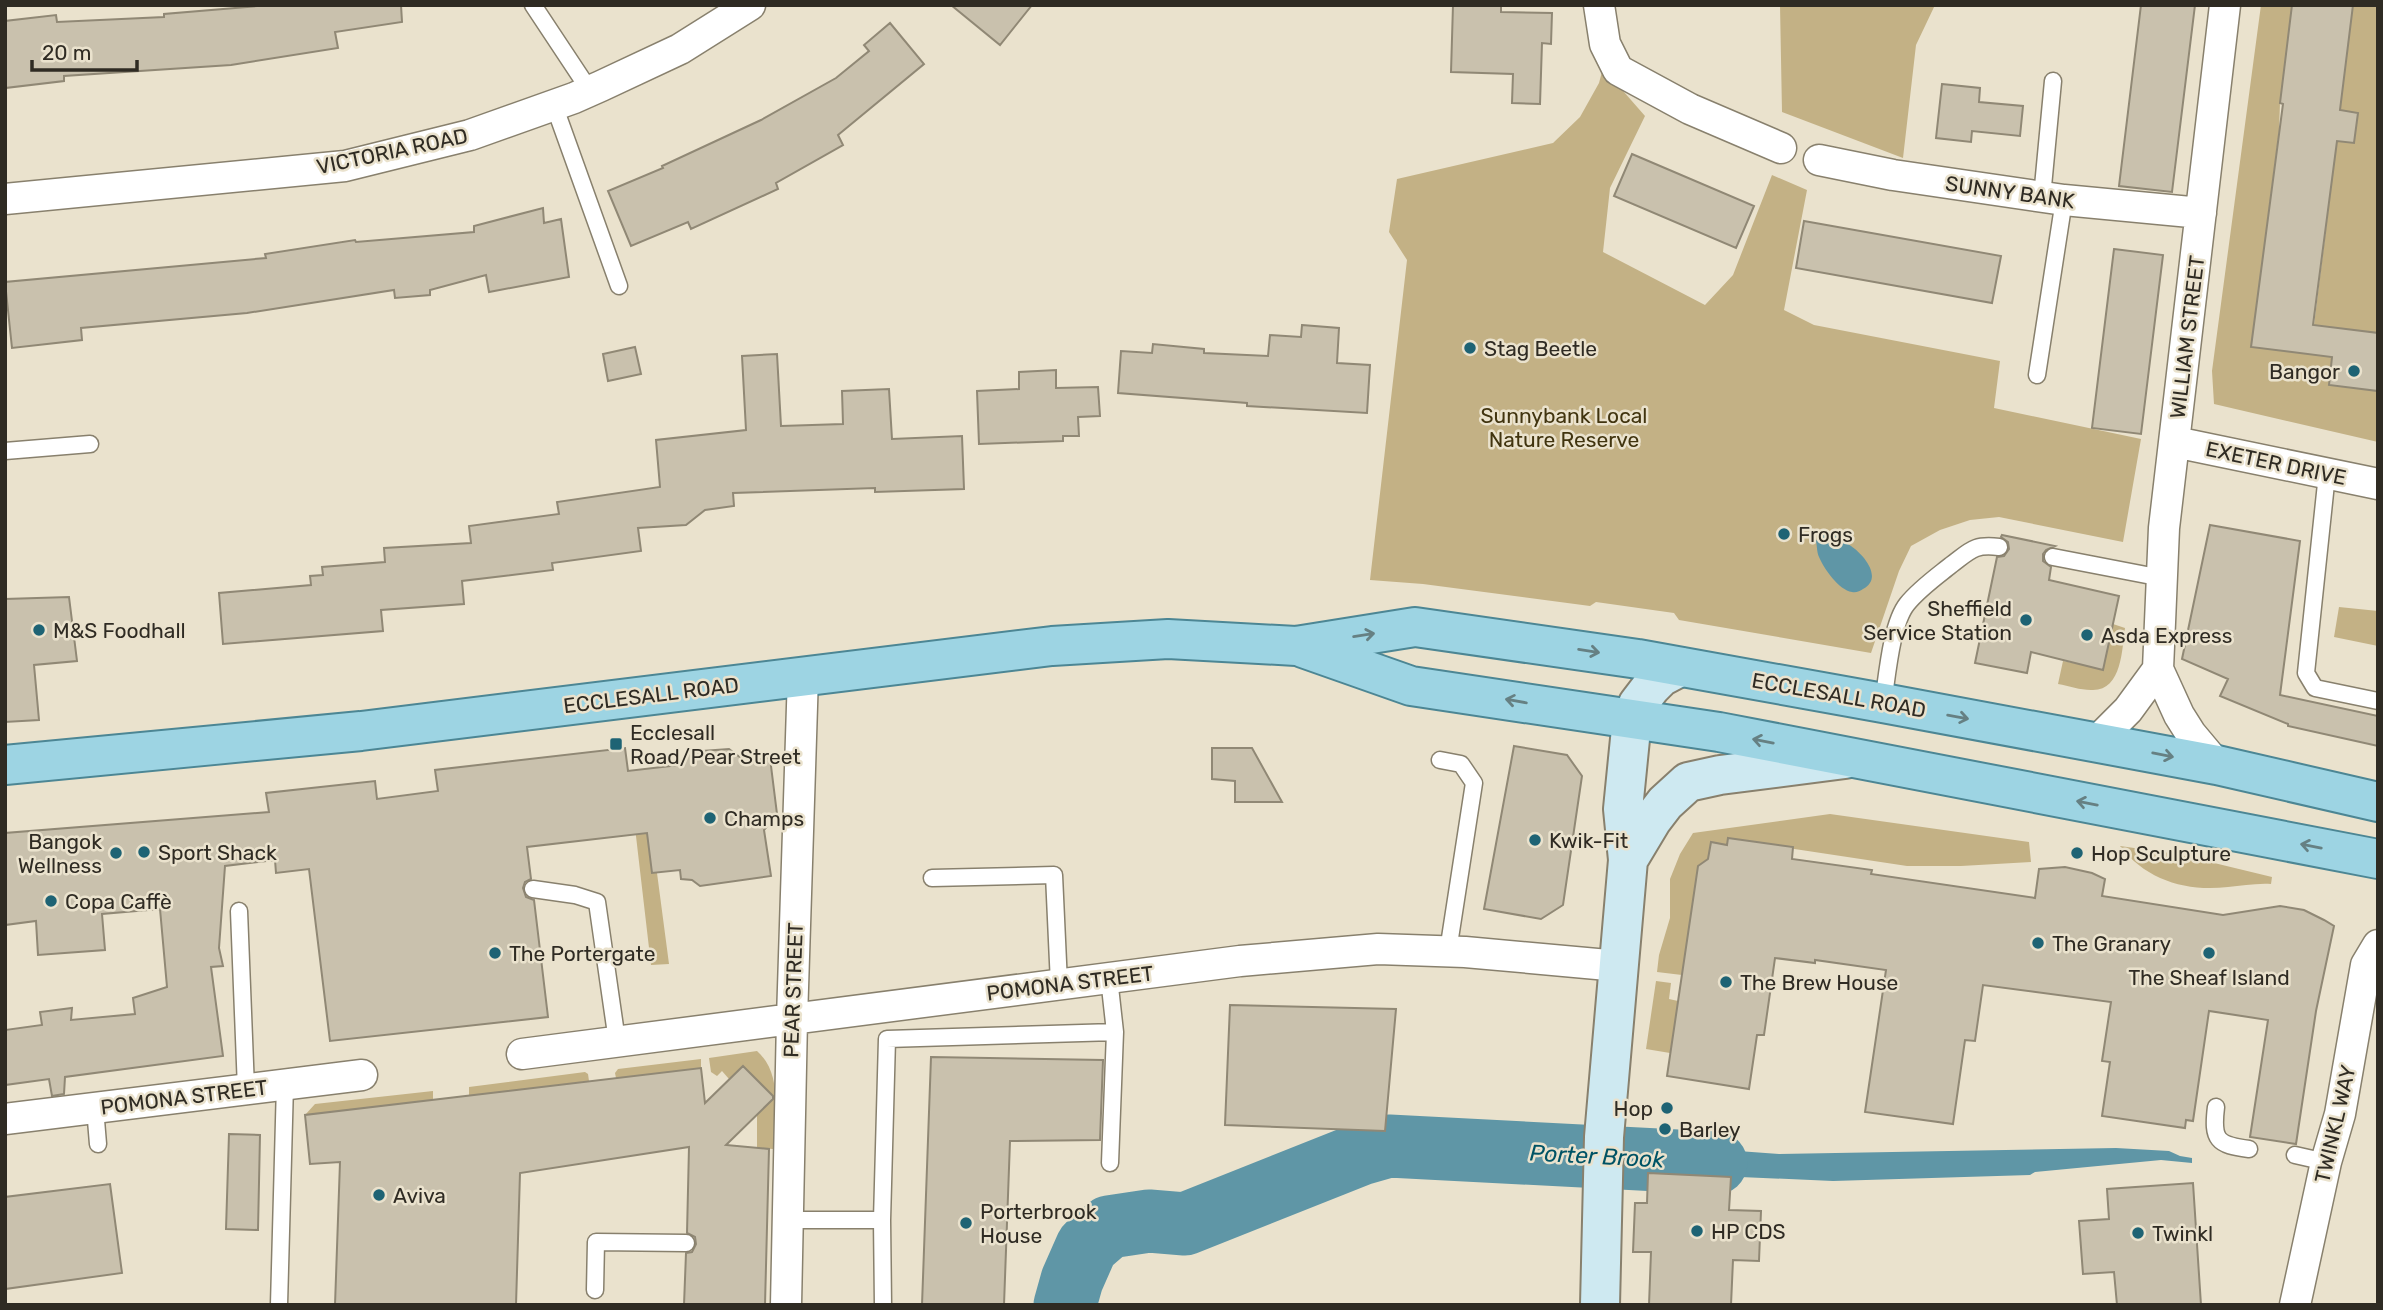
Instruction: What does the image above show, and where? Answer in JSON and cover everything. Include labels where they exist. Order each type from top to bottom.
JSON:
[{"type":"main road","name":"ECCLESALL ROAD","points":[[5,765],[361,731],[1052,646],[1168,639],[1297,646],[1415,627],[1583,650],[1883,703],[2217,765],[2378,802]]},
{"type":"main road","name":"ECCLESALL ROAD","points":[[1297,646],[1411,686],[1719,732],[2378,859]]},
{"type":"street","name":"VICTORIA ROAD","points":[[5,199],[345,166],[470,135],[590,91],[680,49],[750,5]]},
{"type":"street","points":[[1599,5],[1605,44],[1618,70],[1690,109],[1781,148]]},
{"type":"street","name":"WILLIAM STREET","points":[[2217,765],[2179,715],[2158,669],[2164,528],[2225,5]]},
{"type":"street","name":"SUNNY BANK","points":[[1819,160],[1893,175],[2053,199],[2202,213]]},
{"type":"street","name":"EXETER DRIVE","points":[[2175,442],[2378,484]]},
{"type":"street","points":[[1600,1305],[1604,1137],[1628,860],[1623,809],[1632,719],[1638,704],[1651,687],[1661,677],[1680,667]]},
{"type":"street","points":[[2096,742],[2128,710],[2158,669]]},
{"type":"street","name":"PEAR STREET","points":[[786,1305],[780,1237],[792,1019],[803,675]]},
{"type":"street","name":"ECCLESALL ROAD","points":[[1628,860],[1665,803],[1683,786],[1699,778],[1854,758]]},
{"type":"street","name":"POMONA STREET","points":[[522,1054],[1240,961],[1378,949],[1448,951],[1619,965]]},
{"type":"street","name":"TWINKL WAY","points":[[2295,1305],[2326,1162],[2340,1114],[2372,955]]},
{"type":"street","name":"POMONA STREET","points":[[5,1119],[362,1074]]},
{"type":"lane","points":[[533,5],[590,91]]},
{"type":"lane","points":[[2037,375],[2053,199],[2053,81]]},
{"type":"lane","points":[[554,105],[619,286]]},
{"type":"lane","points":[[5,451],[90,444]]},
{"type":"lane","points":[[2327,474],[2306,673],[2315,688],[2378,701]]},
{"type":"lane","points":[[1883,703],[1895,634],[1905,606],[1928,583],[1971,550],[1982,545],[1999,547]]},
{"type":"lane","points":[[2053,557],[2162,578]]},
{"type":"lane","points":[[1440,760],[1461,764],[1474,783],[1448,951]]},
{"type":"lane","points":[[932,878],[1054,875],[1059,984]]},
{"type":"lane","points":[[533,889],[575,895],[597,902],[617,1041]]},
{"type":"lane","points":[[239,911],[246,1089]]},
{"type":"lane","points":[[1109,978],[1115,1032],[1110,1163]]},
{"type":"lane","points":[[883,1305],[882,1220],[887,1039],[1115,1032]]},
{"type":"lane","points":[[278,1305],[285,1084]]},
{"type":"lane","points":[[2216,1107],[2213,1126],[2217,1138],[2229,1147],[2249,1149]]},
{"type":"lane","points":[[95,1108],[98,1144]]},
{"type":"lane","points":[[2295,1155],[2326,1162]]},
{"type":"lane","points":[[780,1237],[882,1220]]},
{"type":"lane","points":[[595,1290],[596,1242],[686,1243]]},
{"type":"green space","points":[[1780,5],[1935,5],[1916,45],[1903,158],[1782,112]]},
{"type":"green space","points":[[2261,5],[2292,5],[2279,131],[2251,346],[2332,357],[2329,385],[2378,391],[2378,442],[2214,404],[2212,371]]},
{"type":"green space","points":[[2353,5],[2378,5],[2378,333],[2314,325],[2337,141],[2354,143],[2340,110]]},
{"type":"green space","name":"Sunnybank Local Nature Reserve","points":[[1603,68],[1645,116],[1610,188],[1603,252],[1705,305],[1733,275],[1772,175],[1807,190],[1784,310],[1814,325],[2000,361],[1994,408],[2141,439],[2123,542],[1999,517],[1970,520],[1940,530],[1911,546],[1899,571],[1871,653],[1679,620],[1674,613],[1596,602],[1590,606],[1423,584],[1370,580],[1407,260],[1389,232],[1397,179],[1553,143],[1580,117],[1599,83]]},
{"type":"green space","points":[[2339,607],[2378,611],[2378,646],[2334,637]]},
{"type":"green space","points":[[2113,624],[2125,628],[2118,668],[2109,684],[2101,689],[2091,690],[2058,684],[2063,661],[2103,669]]},
{"type":"green space","points":[[640,775],[651,868],[657,873],[669,964],[651,965],[629,776]]},
{"type":"green space","points":[[1830,814],[2029,842],[2031,862],[1907,866],[1728,839],[1727,845],[1698,867],[1682,975],[1657,972],[1670,918],[1670,879],[1680,854],[1693,833]]},
{"type":"green space","points":[[2120,846],[2177,854],[2272,877],[2271,884],[2212,888],[2182,885],[2142,867]]},
{"type":"green space","points":[[1656,981],[1671,983],[1669,999],[1678,1001],[1670,1053],[1646,1049]]},
{"type":"green space","points":[[757,1051],[771,1072],[774,1084],[776,1097],[773,1149],[757,1148],[757,1115],[774,1097],[743,1066],[729,1079],[722,1071],[717,1076],[711,1072],[709,1058]]},
{"type":"green space","points":[[701,1059],[701,1068],[616,1078],[615,1073],[618,1069]]},
{"type":"green space","points":[[585,1072],[589,1081],[469,1096],[469,1087]]},
{"type":"green space","points":[[433,1091],[433,1100],[305,1115],[315,1104]]},
{"type":"water","points":[[1822,531],[1837,536],[1866,560],[1872,573],[1869,584],[1852,592],[1832,578],[1818,554],[1816,541]]},
{"type":"water","points":[[1426,1132],[1566,1140],[1564,1171],[1424,1164]]},
{"type":"water","points":[[1629,1143],[1779,1154],[2116,1148],[2169,1151],[2192,1158],[2192,1163],[2161,1160],[2035,1172],[2030,1175],[1833,1181],[1627,1172]]},
{"type":"building","points":[[270,5],[401,5],[402,22],[335,32],[338,48],[231,65],[64,76],[64,81],[5,88],[5,21],[56,15],[57,22],[164,17],[164,14]]},
{"type":"building","points":[[951,5],[1032,5],[1000,45]]},
{"type":"building","points":[[1453,5],[1501,5],[1501,12],[1552,13],[1551,44],[1542,43],[1540,104],[1512,103],[1513,74],[1451,72]]},
{"type":"building","points":[[2141,5],[2195,5],[2172,192],[2119,186]]},
{"type":"building","points":[[2292,5],[2353,5],[2340,110],[2358,113],[2354,143],[2337,141],[2313,325],[2378,333],[2378,391],[2329,385],[2332,357],[2251,347],[2283,104],[2280,103]]},
{"type":"building","points":[[890,23],[924,64],[838,135],[843,145],[776,183],[778,189],[691,229],[688,222],[631,246],[608,191],[663,168],[662,166],[761,120],[836,78],[869,51],[864,45]]},
{"type":"building","points":[[1942,84],[1980,88],[1979,102],[2023,106],[2020,136],[1972,131],[1971,142],[1936,138]]},
{"type":"building","points":[[1632,154],[1754,206],[1736,248],[1614,196]]},
{"type":"building","points":[[543,208],[544,223],[561,219],[569,277],[489,292],[486,275],[430,290],[430,295],[395,298],[394,290],[247,313],[81,328],[82,340],[12,348],[5,282],[266,258],[265,254],[355,240],[474,232],[474,226]]},
{"type":"building","points":[[1804,221],[2001,256],[1992,303],[1796,268]]},
{"type":"building","points":[[2114,249],[2163,255],[2141,434],[2092,428]]},
{"type":"building","points":[[1302,325],[1339,328],[1337,363],[1370,365],[1367,413],[1247,406],[1247,403],[1118,393],[1121,351],[1152,353],[1153,344],[1204,349],[1204,353],[1268,356],[1270,335],[1301,337]]},
{"type":"building","points":[[635,347],[641,374],[608,381],[603,354]]},
{"type":"building","points":[[777,354],[781,426],[843,424],[842,391],[889,389],[892,439],[962,436],[964,489],[875,492],[875,488],[733,493],[734,506],[705,510],[686,525],[638,528],[641,551],[552,563],[553,570],[462,581],[464,604],[381,610],[383,631],[223,644],[219,593],[311,585],[310,576],[323,575],[322,567],[385,562],[384,548],[471,543],[469,526],[559,514],[557,502],[660,487],[656,440],[746,430],[742,356]]},
{"type":"building","points":[[1056,370],[1056,388],[1098,387],[1100,416],[1078,417],[1079,436],[1063,436],[1063,441],[979,444],[977,391],[1019,389],[1019,372]]},
{"type":"building","points":[[2210,525],[2300,541],[2280,695],[2378,716],[2378,746],[2288,726],[2220,696],[2228,679],[2182,659]]},
{"type":"building","name":"Sheffield Service Station","points":[[2002,535],[2055,546],[2043,554],[2043,561],[2051,567],[2049,580],[2119,596],[2103,670],[2031,652],[2027,673],[1975,663],[1997,557],[2004,556],[2009,549],[2008,542]]},
{"type":"building","name":"M&S Foodhall","points":[[69,597],[77,661],[34,665],[39,720],[5,722],[5,599]]},
{"type":"building","name":"Kwik-Fit","points":[[1514,746],[1567,755],[1582,776],[1563,905],[1541,919],[1484,909]]},
{"type":"building","points":[[625,748],[628,771],[679,765],[688,752],[729,749],[745,761],[770,758],[777,814],[764,830],[771,876],[700,886],[692,880],[681,879],[680,870],[652,873],[647,833],[527,847],[531,879],[525,882],[523,888],[526,897],[534,900],[548,1017],[330,1041],[309,869],[276,873],[275,860],[225,866],[219,948],[223,966],[211,967],[223,1056],[65,1077],[64,1094],[52,1096],[49,1079],[5,1085],[5,1030],[42,1025],[40,1012],[72,1008],[71,1020],[135,1014],[133,998],[167,987],[160,909],[102,914],[105,950],[38,955],[36,921],[5,925],[5,833],[269,812],[266,793],[375,781],[377,799],[438,791],[435,770]]},
{"type":"building","points":[[1212,748],[1252,748],[1282,802],[1235,802],[1235,781],[1212,779]]},
{"type":"building","points":[[1728,838],[1793,847],[1792,859],[1872,870],[1871,874],[2035,898],[2039,869],[2065,867],[2105,879],[2102,896],[2223,915],[2280,906],[2304,910],[2324,920],[2334,926],[2316,1011],[2296,1144],[2250,1137],[2268,1020],[2209,1011],[2193,1121],[2186,1120],[2185,1128],[2102,1116],[2110,1062],[2102,1061],[2111,1002],[1983,985],[1975,1041],[1965,1040],[1953,1124],[1865,1112],[1886,970],[1815,960],[1815,963],[1775,958],[1764,1035],[1757,1035],[1749,1089],[1667,1076],[1698,866],[1708,859],[1711,842],[1727,845]]},
{"type":"building","points":[[1230,1005],[1396,1009],[1385,1131],[1225,1125]]},
{"type":"building","name":"Porterbrook House","points":[[931,1057],[1103,1060],[1100,1140],[1010,1141],[1004,1305],[922,1305]]},
{"type":"building","name":"Aviva","points":[[743,1066],[773,1096],[726,1145],[769,1149],[765,1305],[684,1305],[686,1253],[692,1252],[696,1244],[695,1237],[687,1233],[689,1147],[520,1173],[516,1305],[335,1305],[340,1162],[310,1164],[305,1115],[701,1068],[705,1103]]},
{"type":"building","points":[[229,1134],[260,1135],[258,1230],[226,1229]]},
{"type":"building","name":"HP CDS","points":[[1648,1173],[1731,1177],[1729,1210],[1761,1211],[1759,1261],[1733,1260],[1731,1305],[1649,1305],[1651,1252],[1633,1252],[1635,1203],[1647,1203]]},
{"type":"building","name":"Twinkl","points":[[2193,1183],[2201,1305],[2117,1305],[2114,1272],[2083,1274],[2079,1221],[2109,1219],[2107,1189]]},
{"type":"building","points":[[110,1184],[122,1273],[5,1289],[5,1197]]},
{"type":"waterway","name":"Porter Brook","points":[[1065,1305],[1072,1280],[1087,1246],[1109,1227],[1149,1221],[1185,1224],[1361,1154],[1389,1146],[1716,1163]]},
{"type":"place","name":"Stag Beetle","points":[[1470,348]]},
{"type":"place","name":"Bangor","points":[[2354,371]]},
{"type":"place","name":"Frogs","points":[[1784,534]]},
{"type":"place","name":"Sheffield Service Station","points":[[2026,620]]},
{"type":"place","name":"M&S Foodhall","points":[[39,630]]},
{"type":"place","name":"Asda Express","points":[[2087,635]]},
{"type":"place","name":"Ecclesall Road/Pear Street","points":[[616,744]]},
{"type":"place","name":"Champs","points":[[710,818]]},
{"type":"place","name":"Kwik-Fit","points":[[1535,840]]},
{"type":"place","name":"Sport Shack","points":[[144,852]]},
{"type":"place","name":"Bangok Wellness","points":[[116,853]]},
{"type":"place","name":"Hop Sculpture","points":[[2077,853]]},
{"type":"place","name":"Copa Caffè","points":[[51,901]]},
{"type":"place","name":"The Granary","points":[[2038,943]]},
{"type":"place","name":"The Portergate","points":[[495,953]]},
{"type":"place","name":"The Sheaf Island","points":[[2209,953]]},
{"type":"place","name":"The Brew House","points":[[1726,982]]},
{"type":"place","name":"Hop","points":[[1667,1108]]},
{"type":"place","name":"Barley","points":[[1665,1129]]},
{"type":"place","name":"Aviva","points":[[379,1195]]},
{"type":"place","name":"Porterbrook House","points":[[966,1223]]},
{"type":"place","name":"HP CDS","points":[[1697,1231]]},
{"type":"place","name":"Twinkl","points":[[2138,1233]]}]
